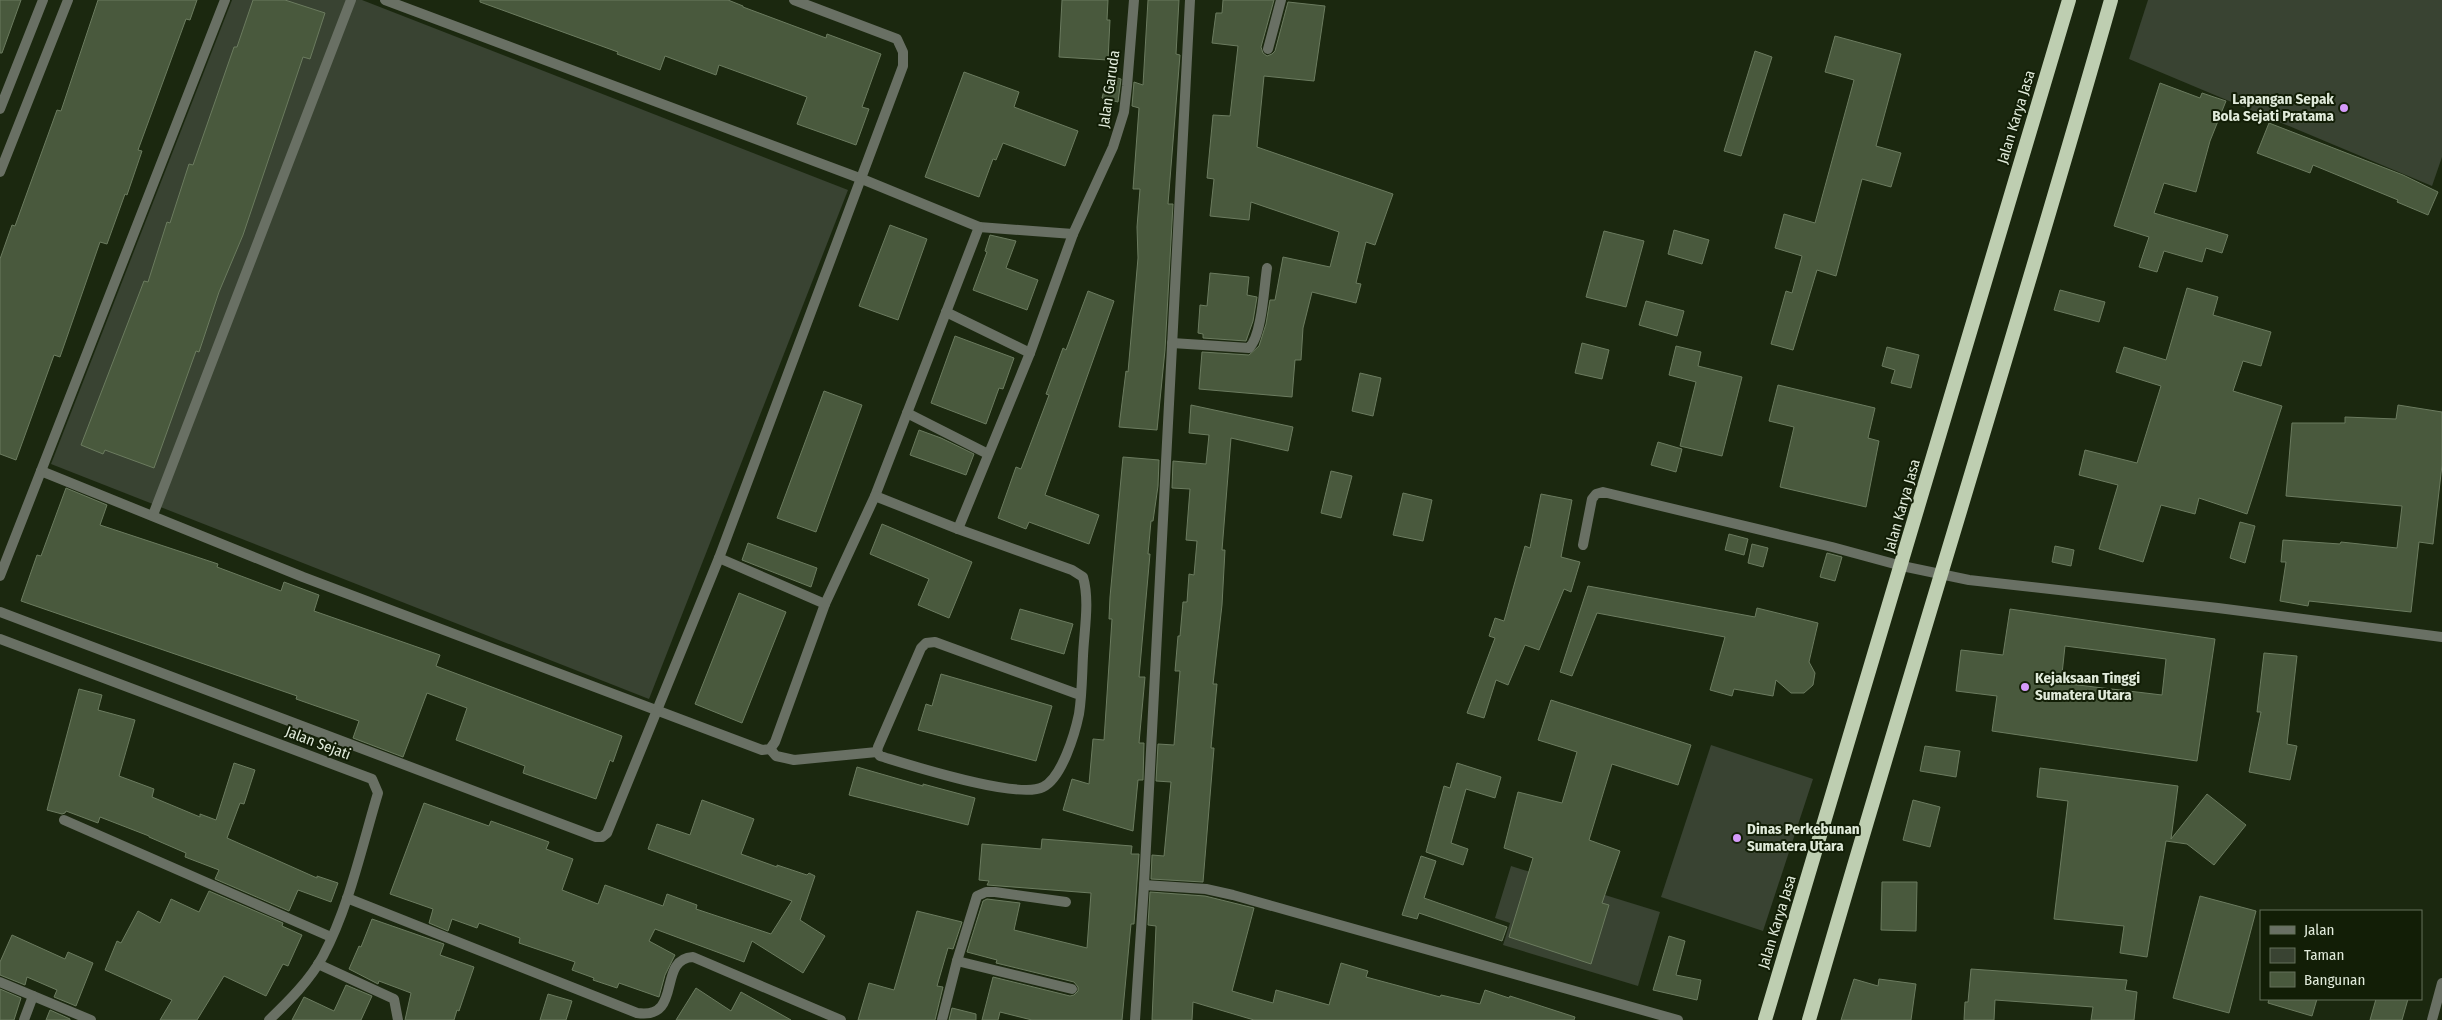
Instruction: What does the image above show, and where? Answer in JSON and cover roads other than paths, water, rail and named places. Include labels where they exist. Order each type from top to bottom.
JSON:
[{"type":"highway","name":"Jalan Karya Jasa","points":[[1765,1020],[1902,566],[1973,318],[2069,0]]},
{"type":"highway","points":[[1809,1020],[1941,574],[2042,243],[2111,0]]},
{"type":"street","points":[[0,109],[43,0]]},
{"type":"street","points":[[0,172],[68,0]]},
{"type":"street","points":[[0,576],[225,0]]},
{"type":"street","points":[[153,515],[351,0]]},
{"type":"street","points":[[385,0],[862,179],[979,227],[1073,234]]},
{"type":"street","points":[[0,612],[596,837],[602,837],[607,833],[719,558],[903,66],[902,52],[897,39],[794,0]]},
{"type":"street","name":"Jalan Garuda","points":[[958,529],[1030,353],[1073,234],[1119,131],[1127,86],[1134,0]]},
{"type":"street","points":[[1135,1020],[1144,885],[1190,0]]},
{"type":"street","points":[[1268,49],[1280,0]]},
{"type":"street","points":[[41,470],[303,577],[762,750],[770,749],[775,742],[825,604],[875,496],[979,227]]},
{"type":"street","points":[[1172,343],[1250,348],[1254,344],[1257,333],[1266,268]]},
{"type":"street","points":[[946,312],[1030,353]]},
{"type":"street","points":[[907,413],[988,454]]},
{"type":"street","points":[[1583,545],[1592,499],[1596,494],[1602,492],[1832,546],[1902,566],[1969,580],[2218,608],[2442,637]]},
{"type":"street","points":[[875,496],[958,529],[1072,570],[1083,577],[1086,595],[1079,714],[1072,738],[1057,775],[1043,788],[1018,790],[949,778],[880,756],[877,752]]},
{"type":"street","points":[[719,558],[825,604]]},
{"type":"street","name":"Jalan Sejati","points":[[0,639],[372,779],[378,793],[347,898],[331,937],[318,964],[300,989],[269,1020]]},
{"type":"street","points":[[877,752],[921,648],[926,644],[935,642],[1080,695]]},
{"type":"street","points":[[770,749],[776,756],[794,760],[877,752]]},
{"type":"street","points":[[64,820],[331,937]]},
{"type":"street","points":[[1144,885],[1199,888],[1233,895],[1678,1020]]},
{"type":"street","points":[[942,1020],[975,900],[981,894],[995,892],[1066,902]]},
{"type":"street","points":[[347,898],[637,1013],[651,1014],[657,1012],[665,1000],[674,969],[684,957],[693,957],[841,1020]]},
{"type":"street","points":[[957,961],[1072,990]]},
{"type":"street","points":[[318,964],[394,999],[398,1020]]},
{"type":"street","points":[[0,982],[91,1020]]},
{"type":"street","points":[[2432,1020],[2442,983]]},
{"type":"street","points":[[24,1020],[33,996]]},
{"type":"place","name":"Lapangan Sepak Bola Sejati Pratama","points":[[2344,108]]},
{"type":"place","name":"Kejaksaan Tinggi Sumatera Utara","points":[[2025,687]]},
{"type":"place","name":"Dinas Perkebunan Sumatera Utara","points":[[1737,838]]}]
